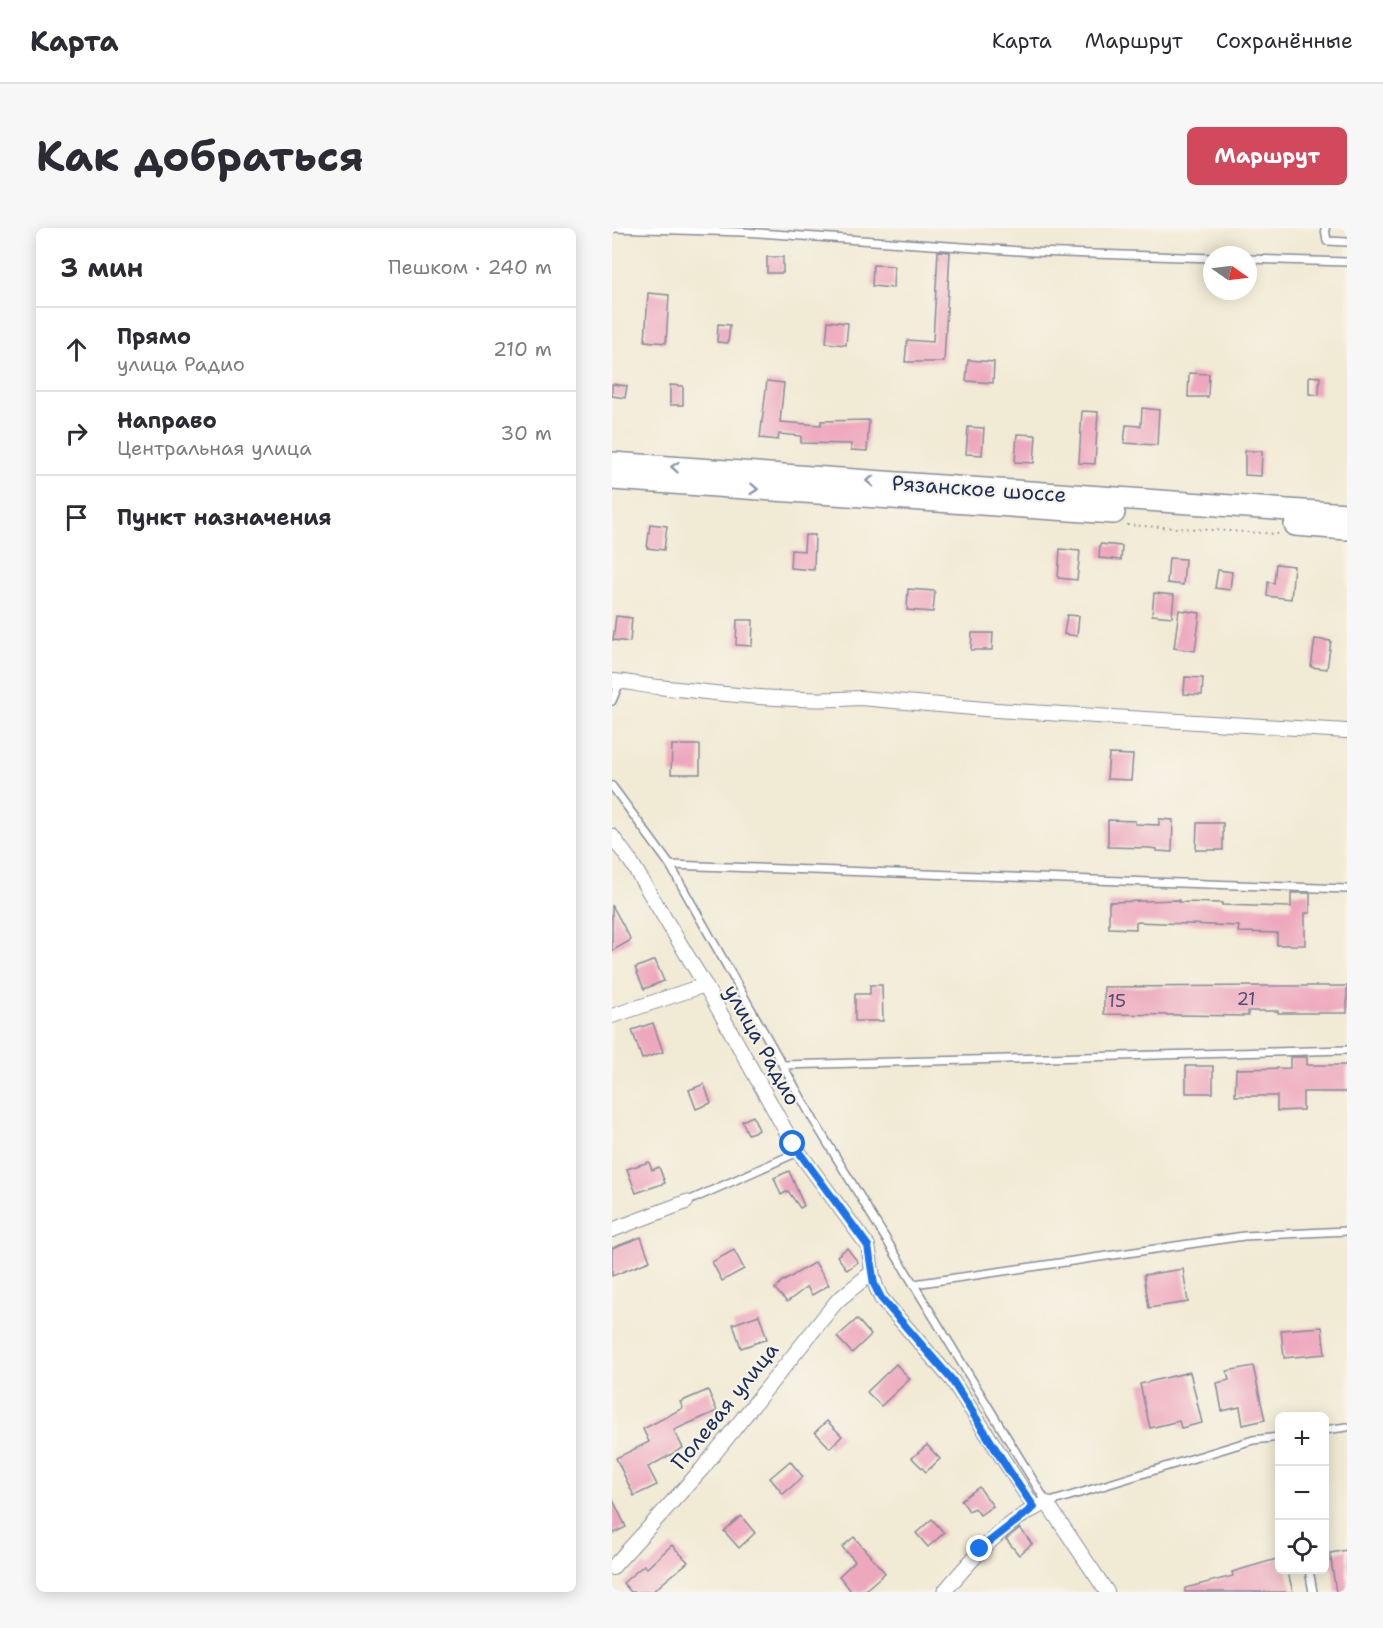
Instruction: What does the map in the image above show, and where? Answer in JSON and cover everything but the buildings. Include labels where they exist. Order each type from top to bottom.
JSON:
[{"type":"main road","name":"Рязанское шоссе","points":[[612,463],[1347,514]]},
{"type":"main road","name":"Рязанское шоссе","points":[[612,479],[1347,529]]},
{"type":"street","points":[[616,681],[655,687],[779,697],[838,700],[860,698],[996,710],[1347,731]]},
{"type":"street","name":"улица Радио","points":[[612,836],[631,862],[705,985],[798,1152],[868,1246],[872,1264],[871,1273],[881,1298],[952,1380],[1008,1469],[1041,1505],[1107,1592]]},
{"type":"street","points":[[612,1016],[705,985]]},
{"type":"street","points":[[612,1230],[686,1202]]},
{"type":"street","name":"Полевая улица","points":[[612,1568],[702,1469],[837,1301],[871,1273]]},
{"type":"street","points":[[944,1592],[980,1549],[1041,1505]]},
{"type":"lane","points":[[612,228],[744,232],[1034,252],[1203,258]]},
{"type":"lane","points":[[1325,228],[1327,241],[1347,242]]},
{"type":"lane","points":[[1257,259],[1347,262]]},
{"type":"lane","points":[[612,701],[616,681]]},
{"type":"lane","points":[[612,786],[670,865],[783,1065],[914,1284],[1041,1505],[1253,1440],[1275,1438]]},
{"type":"lane","points":[[670,865],[1347,889]]},
{"type":"lane","points":[[783,1065],[1347,1050]]},
{"type":"lane","points":[[686,1202],[798,1152]]},
{"type":"lane","points":[[914,1284],[1244,1236],[1347,1231]]},
{"type":"lane","points":[[1329,1429],[1347,1427]]},
{"type":"lane","points":[[1310,1574],[1313,1592]]},
{"type":"route","points":[[793,1144],[868,1246],[872,1264],[871,1273],[881,1298],[952,1380],[1034,1507],[980,1549]]}]
